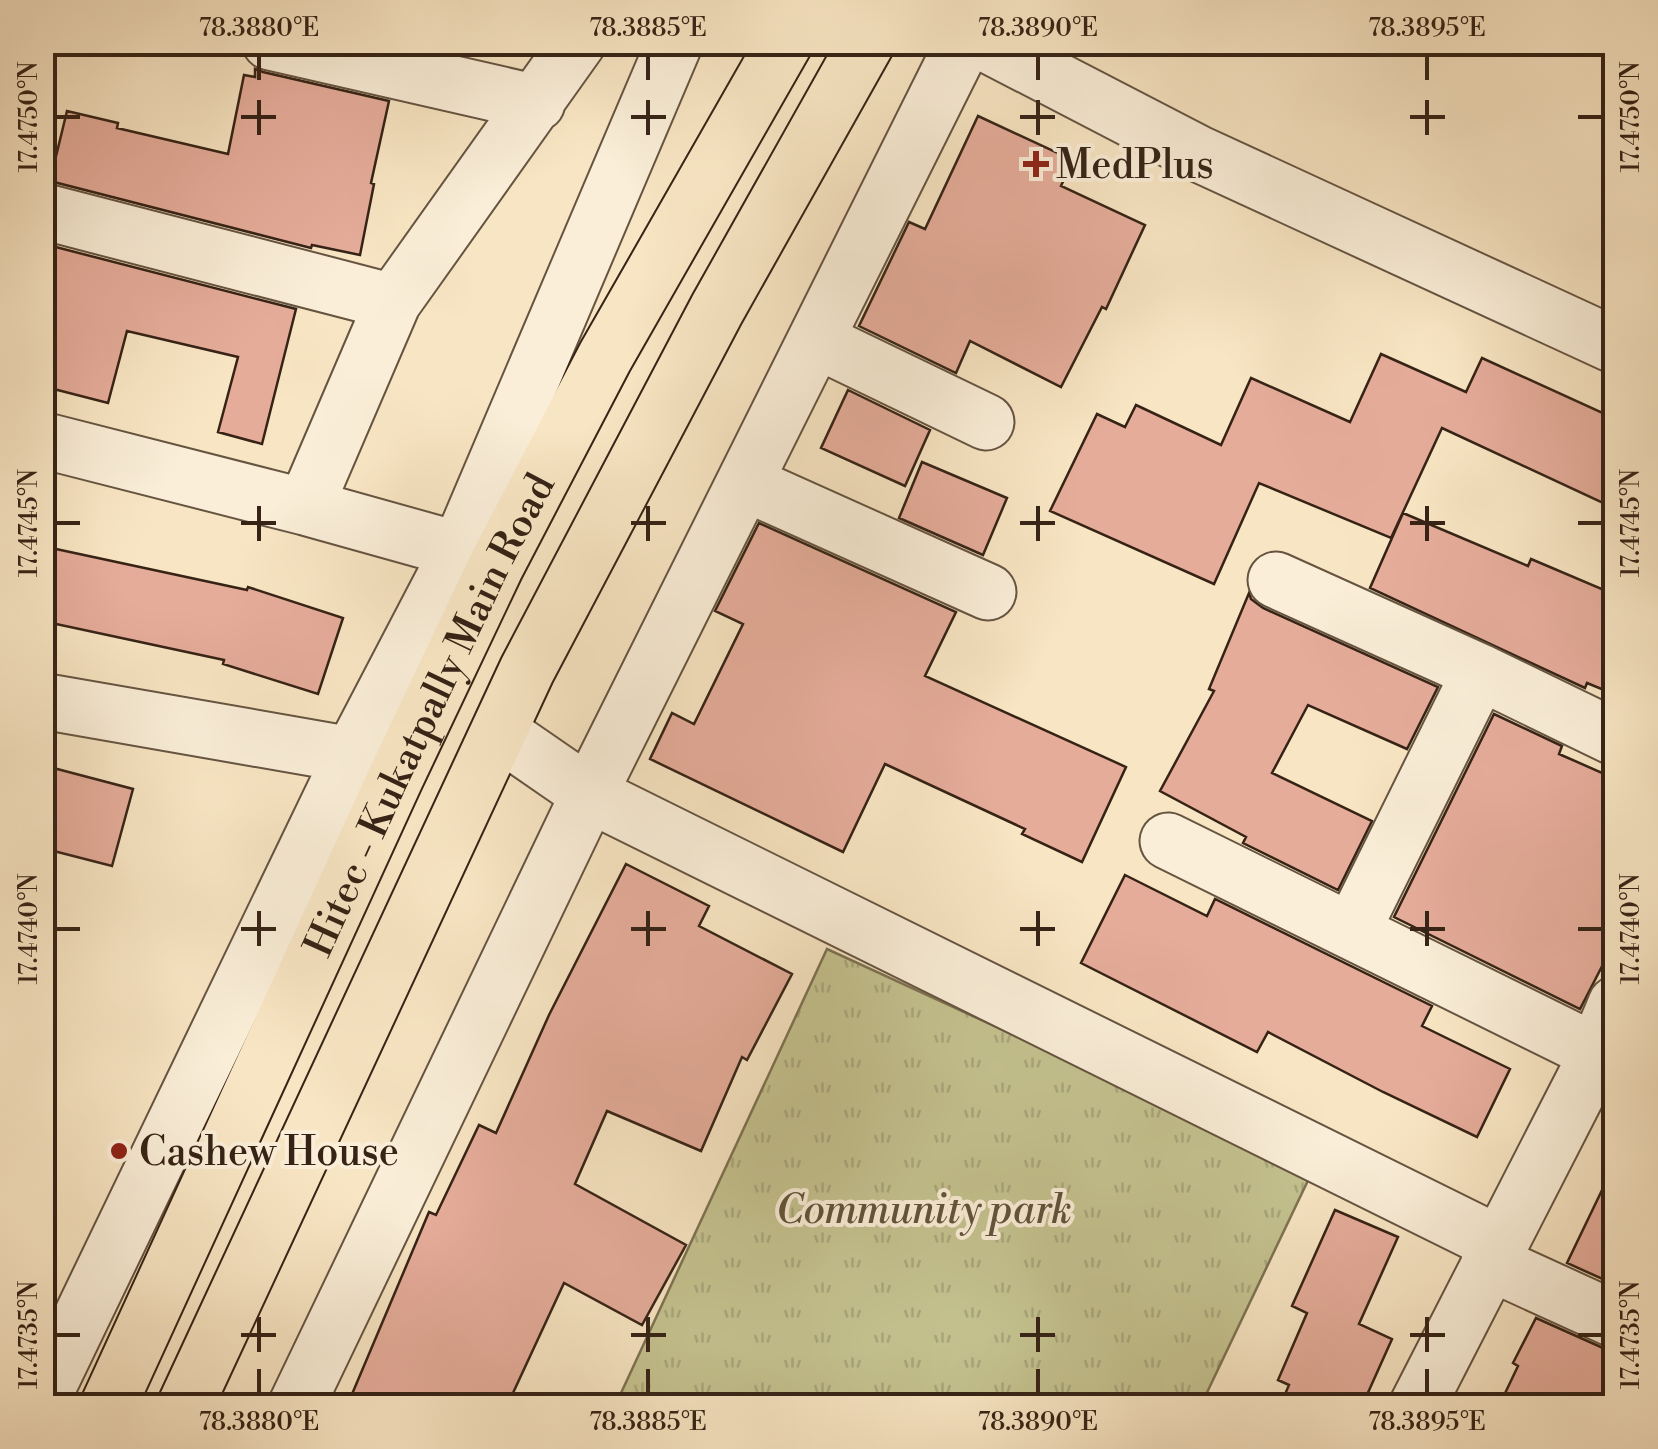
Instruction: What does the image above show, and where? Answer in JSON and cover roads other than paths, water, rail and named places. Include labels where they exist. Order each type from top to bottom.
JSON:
[{"type":"main road","name":"Hitec - Kukatpally Main Road","points":[[108,1406],[374,767],[496,566],[604,357],[785,42]]},
{"type":"main road","points":[[186,1406],[527,670],[717,309],[866,42]]},
{"type":"street","points":[[270,42],[537,103]]},
{"type":"street","points":[[305,507],[393,302],[578,42]]},
{"type":"street","points":[[42,1399],[374,767],[459,550],[676,42]]},
{"type":"street","points":[[296,1406],[589,794],[964,42]]},
{"type":"street","points":[[983,42],[1198,153],[1616,346]]},
{"type":"street","points":[[42,211],[393,302]]},
{"type":"street","points":[[816,340],[986,422]]},
{"type":"street","points":[[42,440],[459,550]]},
{"type":"street","points":[[745,484],[988,592]]},
{"type":"street","points":[[1276,580],[1616,738]]},
{"type":"street","points":[[1352,932],[1480,672]]},
{"type":"street","points":[[42,701],[374,767]]},
{"type":"street","points":[[499,732],[589,794],[1494,1253],[1616,1320]]},
{"type":"street","points":[[1168,840],[1603,1056],[1494,1253],[1417,1406]]},
{"type":"place","name":"MedPlus","points":[[1036,164]]},
{"type":"place","name":"Cashew House","points":[[119,1151]]},
{"type":"park label","name":"Community park","points":[[924,1209]]}]
